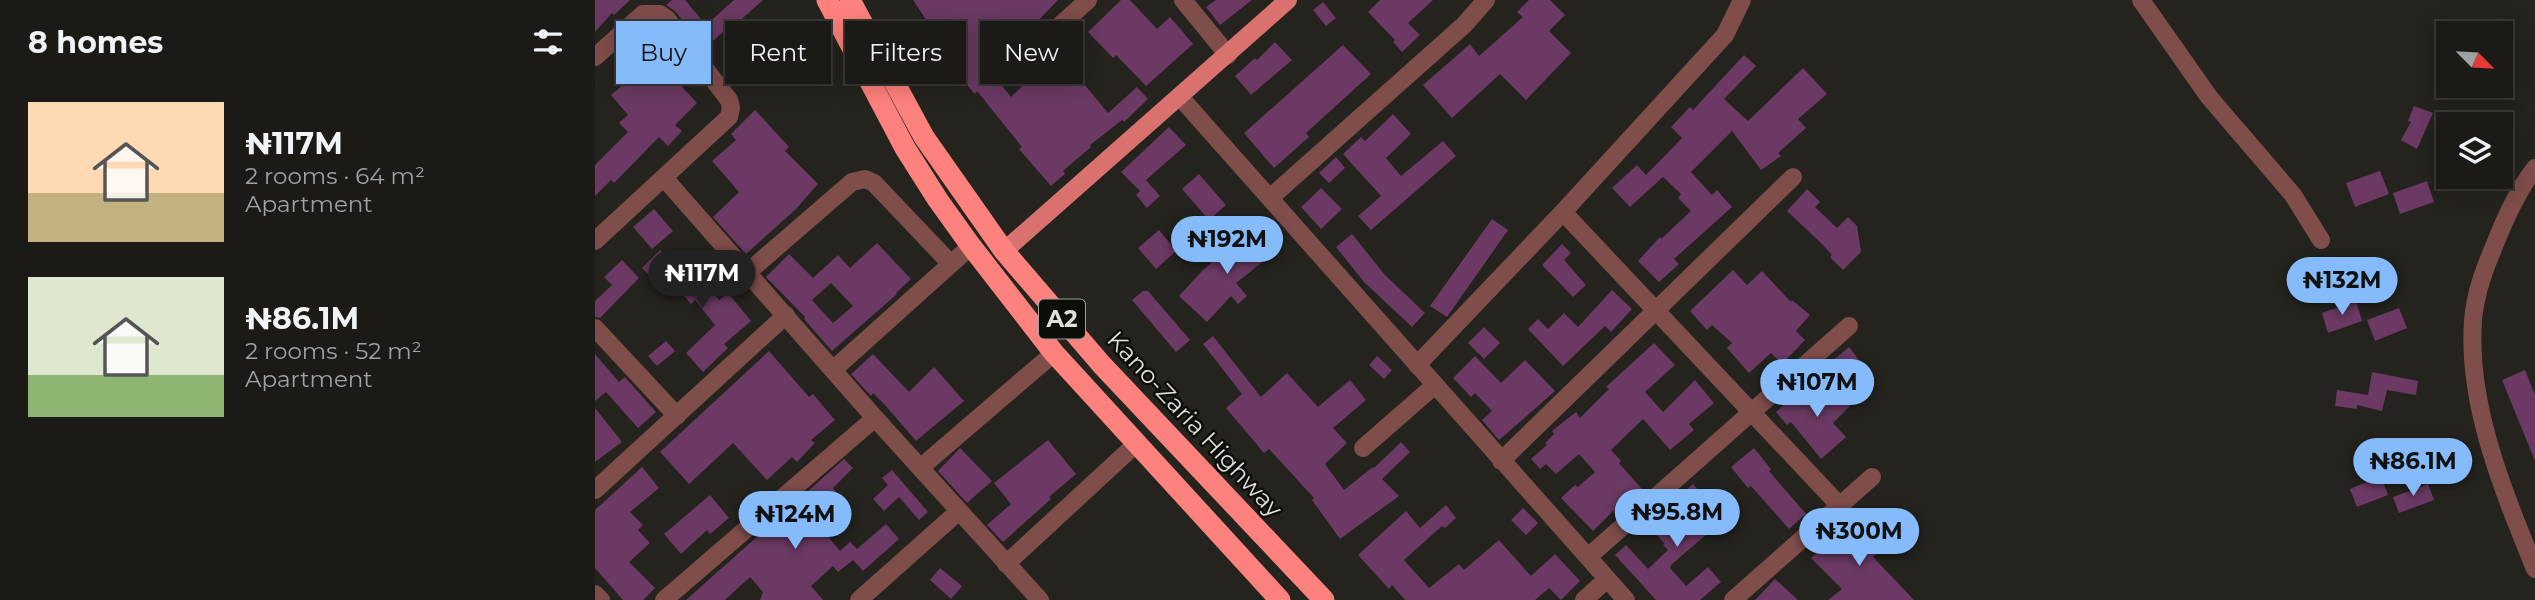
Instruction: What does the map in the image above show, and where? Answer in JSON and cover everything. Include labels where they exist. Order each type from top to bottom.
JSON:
[{"type":"highway","name":"A2","points":[[827,0],[905,149],[937,201],[1053,354],[1280,600]]},
{"type":"highway","name":"Kano-Zaria Highway","points":[[851,0],[924,137],[1004,251],[1102,365],[1324,600]]},
{"type":"main road","points":[[1004,251],[1288,0]]},
{"type":"street","points":[[1065,21],[1088,0]]},
{"type":"street","points":[[1183,0],[1228,55]]},
{"type":"street","points":[[1271,197],[1464,26],[1486,0]]},
{"type":"street","points":[[1417,365],[1563,212],[1725,35],[1742,0]]},
{"type":"street","points":[[2141,0],[2209,97],[2293,195],[2321,240]]},
{"type":"street","points":[[595,57],[643,14],[660,14],[667,19],[729,100],[731,108],[729,117],[595,241]]},
{"type":"street","points":[[1180,97],[1626,600]]},
{"type":"street","points":[[2535,168],[2515,198],[2481,276],[2473,318],[2472,358],[2491,450],[2535,569]]},
{"type":"street","points":[[1501,461],[1793,177]]},
{"type":"street","points":[[664,178],[1039,600]]},
{"type":"street","points":[[748,272],[852,183],[865,179],[874,183],[951,264]]},
{"type":"street","points":[[1563,212],[1840,506]]},
{"type":"street","points":[[834,369],[971,246]]},
{"type":"street","points":[[595,490],[786,315]]},
{"type":"street","points":[[1588,557],[1849,326]]},
{"type":"street","points":[[595,328],[677,416]]},
{"type":"street","points":[[920,468],[1053,354]]},
{"type":"street","points":[[1363,448],[1435,385]]},
{"type":"street","points":[[664,600],[875,418]]},
{"type":"street","points":[[1006,564],[1136,444]]},
{"type":"street","points":[[1733,600],[1872,477]]},
{"type":"street","points":[[859,600],[959,511]]},
{"type":"street","points":[[1584,600],[1607,579]]},
{"type":"street","points":[[595,594],[601,600]]},
{"type":"building","points":[[595,0],[630,0],[614,15],[612,13],[595,32]]},
{"type":"building","points":[[672,0],[685,0],[703,21],[683,21],[666,5]]},
{"type":"building","points":[[734,0],[763,0],[740,21],[725,21],[725,34],[723,32],[711,43],[710,21]]},
{"type":"building","points":[[913,0],[1058,0],[1038,21],[980,21],[980,84],[1001,84],[1011,97],[1024,84],[1083,83],[1108,113],[1137,87],[1148,99],[1124,122],[1122,120],[1090,145],[1091,147],[1063,171],[1065,174],[1051,186],[1019,149],[1022,147],[977,91],[975,94],[966,84],[966,21],[927,21]]},
{"type":"building","points":[[1121,0],[1130,0],[1157,29],[1170,17],[1193,44],[1146,86],[1116,55],[1113,58],[1088,32]]},
{"type":"building","points":[[1216,0],[1252,0],[1220,25],[1206,7]]},
{"type":"building","points":[[1380,0],[1433,0],[1408,23],[1420,35],[1402,52],[1393,42],[1395,40],[1368,12]]},
{"type":"building","points":[[1529,0],[1550,0],[1565,15],[1549,31],[1571,53],[1526,100],[1500,74],[1452,118],[1423,85],[1470,44],[1479,56],[1523,17],[1517,12]]},
{"type":"building","points":[[1323,2],[1336,18],[1326,26],[1313,10]]},
{"type":"building","points":[[1275,42],[1292,60],[1251,95],[1235,76]]},
{"type":"building","points":[[1343,45],[1371,74],[1306,133],[1309,137],[1274,168],[1244,133]]},
{"type":"building","points":[[1744,55],[1756,66],[1724,99],[1748,121],[1803,68],[1827,94],[1798,119],[1806,128],[1778,153],[1781,156],[1761,170],[1732,131],[1691,172],[1712,195],[1717,190],[1732,207],[1674,259],[1679,264],[1659,282],[1638,261],[1660,237],[1661,239],[1691,211],[1678,198],[1681,194],[1663,177],[1630,207],[1612,188],[1637,165],[1646,175],[1682,138],[1671,127],[1690,107],[1693,110]]},
{"type":"building","points":[[624,84],[680,84],[697,103],[675,125],[682,131],[668,146],[659,137],[614,183],[611,180],[595,196],[595,165],[628,132],[619,123],[628,115],[611,95]]},
{"type":"building","points":[[2414,106],[2433,113],[2417,149],[2401,140],[2411,122],[2408,121]]},
{"type":"building","points":[[755,110],[789,147],[785,151],[818,184],[796,209],[746,254],[713,217],[739,192],[712,161],[736,140],[731,134]]},
{"type":"building","points":[[1393,114],[1411,134],[1386,158],[1401,176],[1443,141],[1456,156],[1371,230],[1358,216],[1381,196],[1343,154],[1361,137],[1365,141]]},
{"type":"building","points":[[1169,127],[1186,145],[1146,180],[1160,196],[1147,208],[1136,195],[1140,191],[1121,172]]},
{"type":"building","points":[[1336,157],[1345,168],[1329,183],[1319,173]]},
{"type":"building","points":[[2380,171],[2389,194],[2355,207],[2346,183]]},
{"type":"building","points":[[1199,174],[1226,205],[1209,220],[1182,189]]},
{"type":"building","points":[[2427,181],[2434,202],[2400,214],[2393,193]]},
{"type":"building","points":[[1321,188],[1342,209],[1321,229],[1301,207]]},
{"type":"building","points":[[1807,189],[1820,202],[1815,207],[1837,228],[1848,217],[1857,226],[1861,252],[1843,270],[1822,244],[1787,211]]},
{"type":"building","points":[[654,209],[673,231],[652,249],[633,227]]},
{"type":"building","points":[[1492,219],[1508,230],[1447,317],[1430,306]]},
{"type":"building","points":[[1261,229],[1279,249],[1236,283],[1247,296],[1238,304],[1231,296],[1207,322],[1179,296],[1203,270],[1230,247],[1234,252]]},
{"type":"building","points":[[1159,230],[1176,251],[1156,269],[1138,248]]},
{"type":"building","points":[[1352,234],[1385,275],[1425,313],[1412,327],[1364,282],[1336,247]]},
{"type":"building","points":[[877,243],[911,279],[832,351],[805,317],[766,277],[789,254],[813,278],[838,255],[850,268]],"holes":[[[831,283],[853,306],[833,323],[812,300]]]},
{"type":"building","points":[[1562,244],[1571,253],[1564,260],[1586,285],[1573,297],[1542,265]]},
{"type":"building","points":[[660,250],[686,277],[694,270],[719,300],[728,293],[751,321],[724,344],[728,348],[703,372],[686,353],[715,325],[695,300],[691,304],[667,276],[658,284],[642,268]]},
{"type":"building","points":[[622,260],[639,278],[600,318],[595,317],[595,301],[612,285],[604,277]]},
{"type":"building","points":[[1733,270],[1747,285],[1762,271],[1791,302],[1792,300],[1810,315],[1796,331],[1805,340],[1782,364],[1771,353],[1749,373],[1727,348],[1732,343],[1712,325],[1707,330],[1690,311]]},
{"type":"building","points":[[1612,290],[1632,309],[1611,332],[1605,326],[1563,366],[1528,329],[1538,319],[1548,329],[1564,313],[1578,327]]},
{"type":"building","points":[[1143,291],[1148,291],[1190,340],[1176,352],[1132,300]]},
{"type":"building","points":[[2356,301],[2362,321],[2328,333],[2322,313]]},
{"type":"building","points":[[2399,308],[2407,328],[2375,341],[2367,320]]},
{"type":"building","points":[[1484,327],[1500,343],[1484,359],[1468,343]]},
{"type":"building","points":[[1213,336],[1261,397],[1287,373],[1318,407],[1350,380],[1366,400],[1333,428],[1347,443],[1325,464],[1344,490],[1374,468],[1401,442],[1410,452],[1382,479],[1399,496],[1340,539],[1312,500],[1314,498],[1269,449],[1264,453],[1226,408],[1242,394],[1203,344]]},
{"type":"building","points":[[666,341],[675,351],[657,366],[648,356]]},
{"type":"building","points":[[1654,343],[1675,365],[1645,392],[1663,412],[1695,380],[1714,403],[1689,424],[1694,430],[1670,450],[1643,419],[1611,450],[1642,489],[1624,505],[1622,502],[1593,531],[1561,498],[1595,472],[1579,454],[1556,474],[1546,464],[1540,469],[1531,459],[1547,445],[1545,443],[1554,434],[1552,431],[1576,412],[1580,418],[1609,389],[1606,387]]},
{"type":"building","points":[[1849,347],[1867,370],[1849,385],[1831,362]]},
{"type":"building","points":[[769,351],[809,397],[813,394],[835,420],[811,440],[815,443],[797,462],[792,457],[767,480],[733,443],[689,484],[660,452]]},
{"type":"building","points":[[595,354],[619,382],[625,377],[656,412],[638,428],[606,392],[595,401]]},
{"type":"building","points":[[873,354],[909,392],[934,367],[964,401],[916,441],[886,406],[873,393],[871,396],[851,374]]},
{"type":"building","points":[[1377,356],[1392,370],[1384,379],[1369,365]]},
{"type":"building","points":[[1475,356],[1501,383],[1525,360],[1555,391],[1499,440],[1482,420],[1492,411],[1475,393],[1471,397],[1453,378]]},
{"type":"building","points":[[2525,370],[2535,395],[2535,461],[2502,380]]},
{"type":"building","points":[[2372,372],[2418,381],[2416,395],[2387,390],[2382,411],[2357,405],[2357,409],[2335,406],[2337,390],[2368,395]]},
{"type":"building","points":[[1842,386],[1856,400],[1833,423],[1846,437],[1821,459],[1791,422],[1787,425],[1776,412],[1801,389],[1819,410]]},
{"type":"building","points":[[595,408],[622,442],[595,462]]},
{"type":"building","points":[[1048,440],[1076,474],[1003,542],[987,525],[1011,504],[994,483]]},
{"type":"building","points":[[960,448],[992,481],[967,503],[938,471]]},
{"type":"building","points":[[1754,448],[1771,469],[1769,471],[1806,514],[1789,529],[1731,467]]},
{"type":"building","points":[[844,459],[853,468],[833,488],[839,496],[823,509],[829,515],[818,525],[840,551],[850,542],[857,549],[886,524],[899,539],[863,571],[853,560],[838,572],[833,566],[811,586],[823,600],[760,600],[763,592],[750,577],[725,600],[686,600]]},
{"type":"building","points":[[642,467],[659,488],[630,512],[643,525],[638,530],[650,543],[629,562],[655,588],[643,600],[623,600],[595,568],[595,510]]},
{"type":"building","points":[[892,470],[928,512],[919,520],[899,497],[884,511],[873,499],[888,485],[882,478]]},
{"type":"building","points":[[2381,476],[2388,495],[2357,507],[2350,489]]},
{"type":"building","points":[[1693,484],[1723,520],[1670,568],[1686,586],[1708,567],[1721,582],[1700,600],[1656,600],[1615,555],[1626,545],[1648,569],[1668,550],[1647,524]]},
{"type":"building","points":[[2428,484],[2434,500],[2399,513],[2393,497]]},
{"type":"building","points":[[710,495],[729,518],[710,534],[707,530],[681,554],[664,534]]},
{"type":"building","points":[[1446,505],[1456,518],[1445,528],[1442,526],[1404,560],[1429,588],[1459,564],[1464,570],[1499,540],[1531,576],[1555,554],[1580,581],[1561,600],[1549,588],[1535,600],[1405,600],[1392,585],[1389,589],[1358,555],[1406,511],[1420,528]]},
{"type":"building","points":[[1523,508],[1538,523],[1526,535],[1511,520]]},
{"type":"building","points":[[1862,521],[1885,547],[1873,557],[1914,600],[1828,600],[1842,589],[1811,558],[1831,539],[1835,544]]},
{"type":"building","points":[[940,568],[962,586],[951,599],[930,580]]},
{"type":"building","points":[[1775,579],[1798,600],[1755,600]]}]
